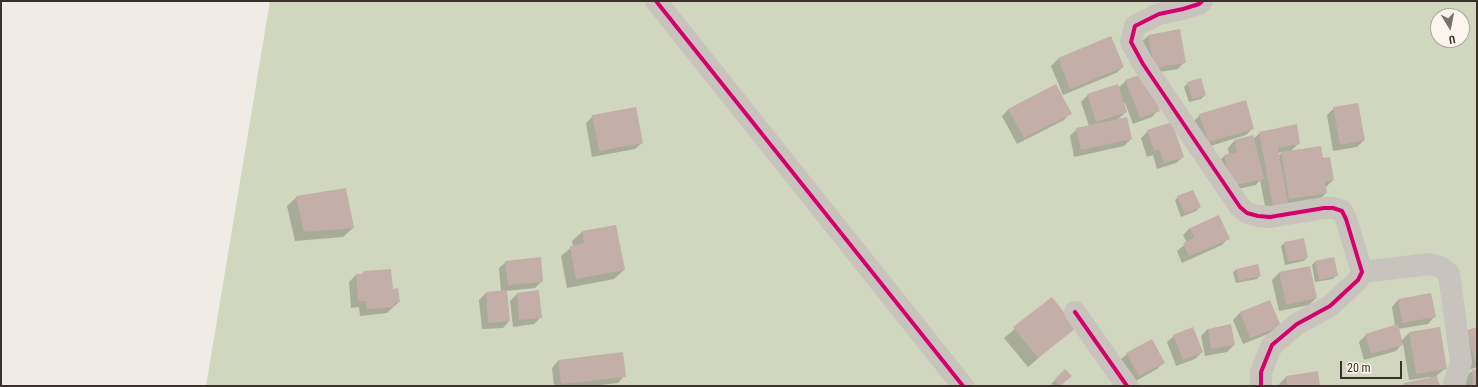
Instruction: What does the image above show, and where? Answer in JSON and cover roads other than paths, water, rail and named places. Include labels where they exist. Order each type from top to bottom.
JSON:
[{"type":"street","points":[[656,1],[962,386]]},
{"type":"street","points":[[1202,1],[1199,4],[1183,9],[1159,14],[1135,26],[1131,42],[1143,64],[1240,207],[1247,213],[1264,217],[1324,208],[1333,208],[1342,211],[1346,219],[1362,272],[1358,280],[1330,306],[1296,324],[1272,345],[1261,372],[1261,386]]},
{"type":"street","points":[[1362,272],[1430,264],[1441,267],[1449,274],[1461,362],[1454,382],[1455,386]]},
{"type":"street","points":[[1075,312],[1127,386]]}]
